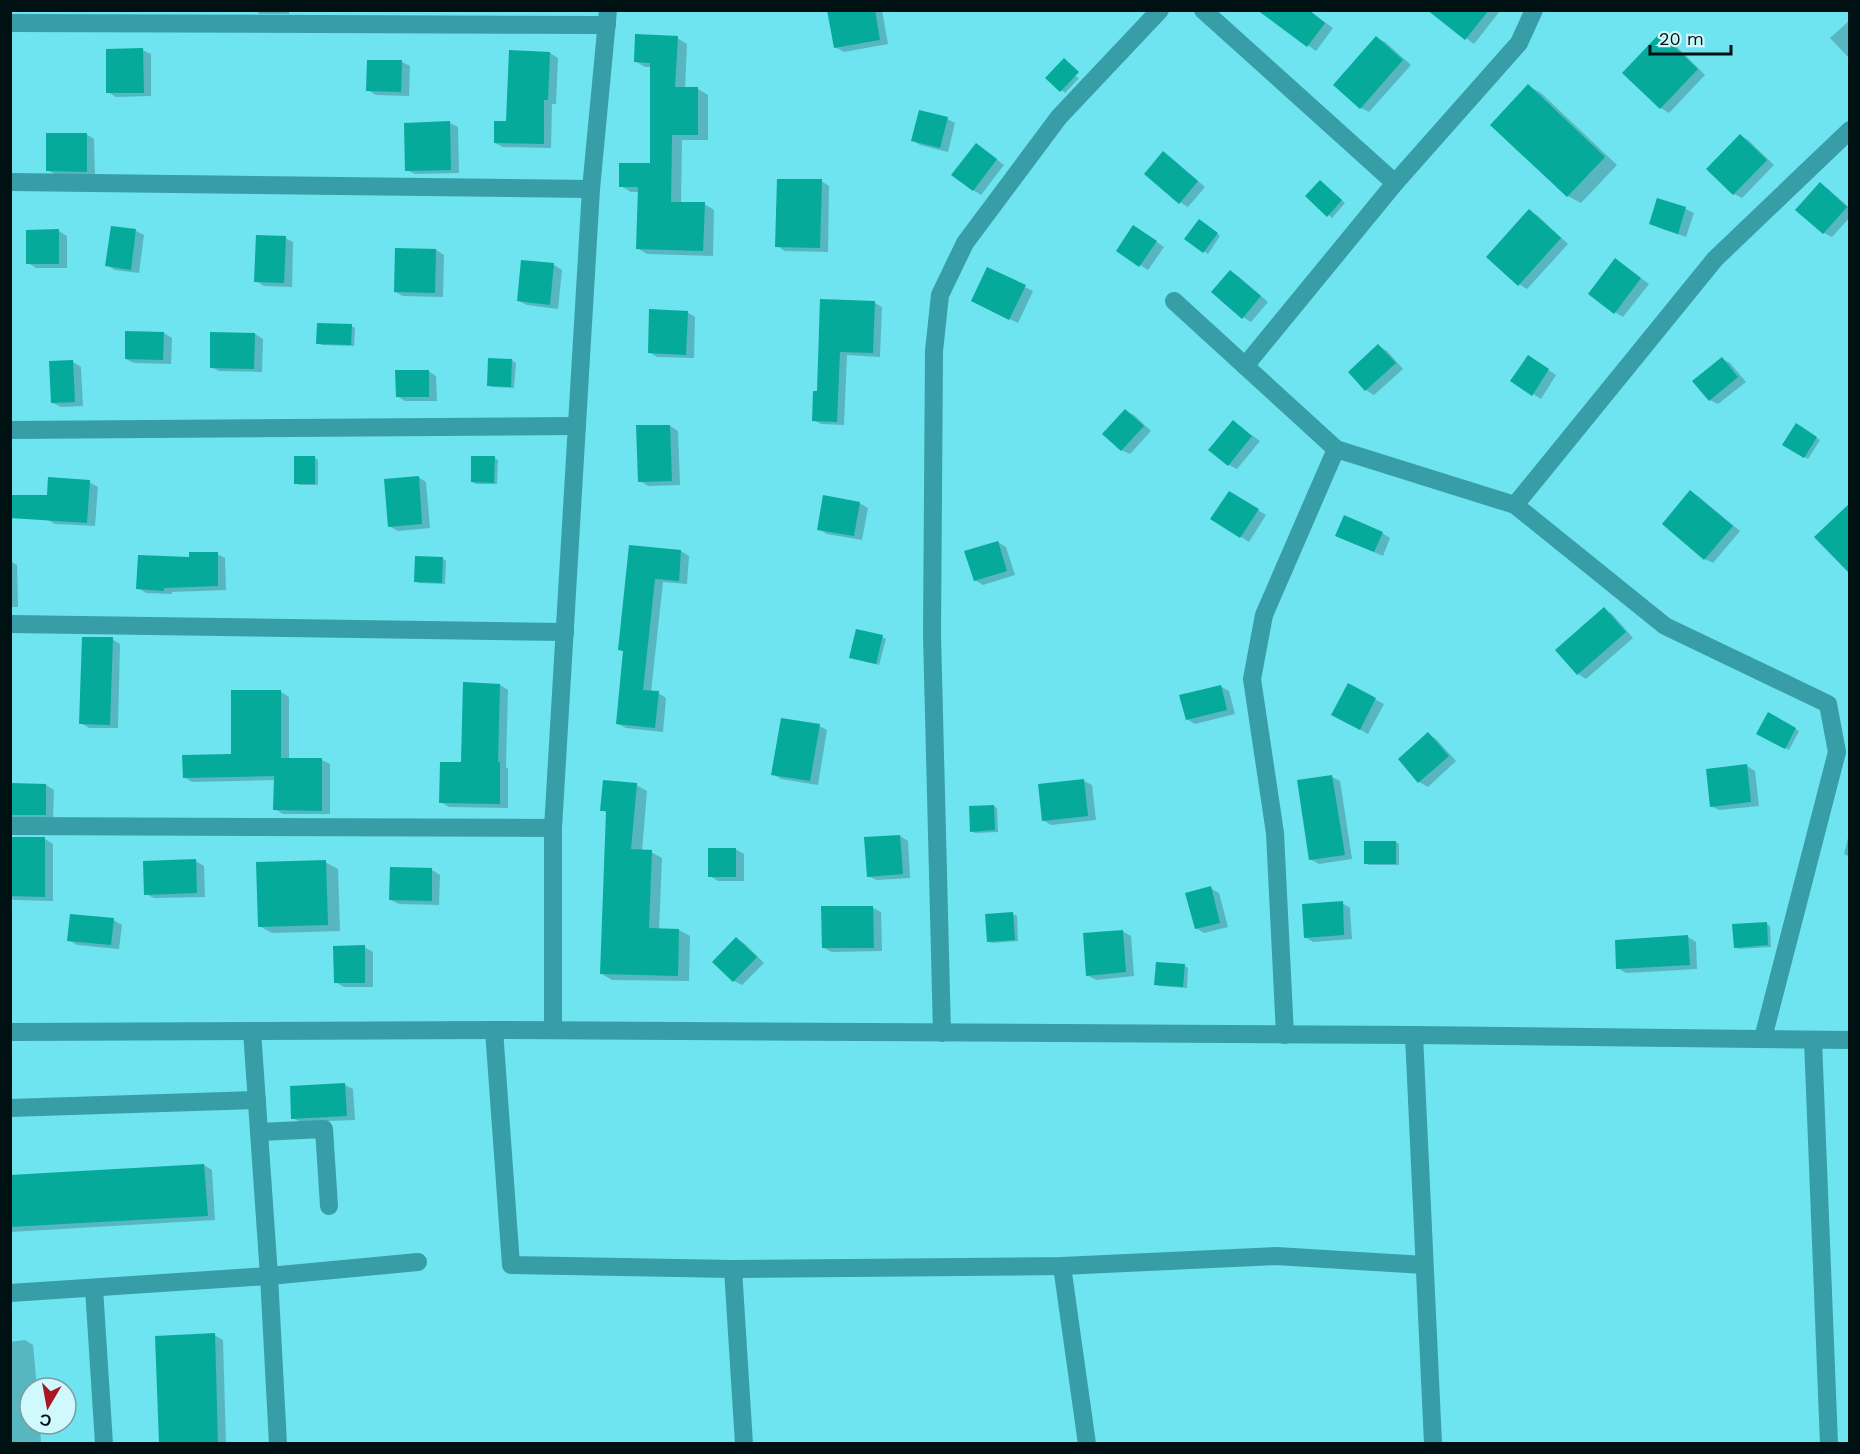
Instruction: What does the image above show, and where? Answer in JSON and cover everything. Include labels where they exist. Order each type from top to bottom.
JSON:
[{"type":"street","points":[[942,1033],[932,635],[934,351],[940,296],[965,243],[1059,117],[1160,10]]},
{"type":"street","points":[[1203,10],[1395,183]]},
{"type":"street","points":[[1245,366],[1395,183],[1520,43],[1534,10]]},
{"type":"street","points":[[10,23],[608,18],[591,189],[554,828],[553,1030]]},
{"type":"street","points":[[1515,505],[1715,259],[1850,130]]},
{"type":"street","points":[[10,182],[591,189]]},
{"type":"street","points":[[1174,301],[1336,449],[1515,505],[1665,626],[1828,704],[1837,752],[1763,1038]]},
{"type":"street","points":[[10,430],[577,426]]},
{"type":"street","points":[[1285,1035],[1275,833],[1252,679],[1264,615],[1336,449]]},
{"type":"street","points":[[10,624],[565,632]]},
{"type":"street","points":[[10,826],[554,828]]},
{"type":"street","points":[[494,1030],[511,1265],[733,1269],[1062,1266],[1276,1256],[1424,1265]]},
{"type":"street","points":[[10,1032],[553,1030],[1850,1040]]},
{"type":"street","points":[[252,1031],[278,1443]]},
{"type":"street","points":[[1414,1035],[1433,1443]]},
{"type":"street","points":[[1813,1040],[1830,1443]]},
{"type":"street","points":[[10,1108],[257,1100]]},
{"type":"street","points":[[260,1132],[324,1129],[329,1206]]},
{"type":"street","points":[[10,1293],[269,1276],[418,1262]]},
{"type":"street","points":[[1062,1266],[1087,1443]]},
{"type":"street","points":[[733,1269],[744,1443]]},
{"type":"street","points":[[94,1288],[104,1443]]},
{"type":"building","points":[[827,10],[875,10],[880,40],[834,48]]},
{"type":"building","points":[[1257,10],[1309,10],[1325,23],[1307,47]]},
{"type":"building","points":[[1427,10],[1489,10],[1465,40]]},
{"type":"building","points":[[1660,33],[1698,69],[1660,109],[1622,73]]},
{"type":"building","points":[[635,34],[678,36],[675,87],[698,87],[698,135],[672,135],[671,202],[705,202],[703,251],[636,249],[638,187],[619,187],[619,163],[650,163],[650,63],[634,62]]},
{"type":"building","points":[[1376,36],[1403,60],[1360,109],[1333,85]]},
{"type":"building","points":[[143,48],[144,93],[106,93],[106,49]]},
{"type":"building","points":[[509,50],[550,52],[548,100],[544,100],[544,144],[494,143],[494,121],[506,121]]},
{"type":"building","points":[[1064,58],[1079,72],[1060,92],[1045,78]]},
{"type":"building","points":[[367,60],[402,60],[401,92],[366,91]]},
{"type":"building","points":[[1528,84],[1605,157],[1567,197],[1490,125]]},
{"type":"building","points":[[919,110],[948,117],[940,148],[911,141]]},
{"type":"building","points":[[450,121],[451,170],[405,171],[404,123]]},
{"type":"building","points":[[46,133],[87,133],[87,172],[46,171]]},
{"type":"building","points":[[1740,134],[1767,160],[1733,195],[1706,169]]},
{"type":"building","points":[[976,143],[997,159],[973,191],[951,175]]},
{"type":"building","points":[[1163,151],[1198,181],[1179,204],[1144,174]]},
{"type":"building","points":[[777,179],[822,179],[820,248],[775,247]]},
{"type":"building","points":[[1320,180],[1342,200],[1327,217],[1305,196]]},
{"type":"building","points":[[1820,182],[1847,207],[1823,234],[1795,210]]},
{"type":"building","points":[[1657,198],[1686,207],[1678,234],[1649,224]]},
{"type":"building","points":[[1529,209],[1561,238],[1518,286],[1486,257]]},
{"type":"building","points":[[1199,219],[1218,233],[1203,253],[1184,239]]},
{"type":"building","points":[[1133,225],[1157,241],[1139,267],[1116,251]]},
{"type":"building","points":[[111,226],[136,229],[131,270],[105,266]]},
{"type":"building","points":[[59,229],[59,264],[26,264],[26,230]]},
{"type":"building","points":[[256,235],[286,236],[284,283],[254,282]]},
{"type":"building","points":[[395,248],[436,249],[435,293],[394,292]]},
{"type":"building","points":[[1615,258],[1641,278],[1614,314],[1588,294]]},
{"type":"building","points":[[521,260],[554,263],[550,305],[517,301]]},
{"type":"building","points":[[987,267],[1026,285],[1009,320],[971,301]]},
{"type":"building","points":[[1230,270],[1261,296],[1242,319],[1211,292]]},
{"type":"building","points":[[820,299],[875,301],[873,353],[840,352],[837,422],[812,421],[813,391],[817,391]]},
{"type":"building","points":[[649,309],[688,311],[686,355],[648,353]]},
{"type":"building","points":[[317,323],[352,324],[351,345],[316,344]]},
{"type":"building","points":[[125,331],[164,332],[163,360],[125,359]]},
{"type":"building","points":[[210,332],[255,333],[254,369],[210,368]]},
{"type":"building","points":[[1378,344],[1396,363],[1365,391],[1348,372]]},
{"type":"building","points":[[1528,355],[1549,369],[1532,396],[1510,381]]},
{"type":"building","points":[[1722,357],[1738,377],[1709,401],[1692,381]]},
{"type":"building","points":[[488,358],[512,359],[511,387],[487,386]]},
{"type":"building","points":[[73,360],[75,402],[51,403],[49,361]]},
{"type":"building","points":[[395,370],[429,370],[429,397],[396,397]]},
{"type":"building","points":[[1125,409],[1144,426],[1121,451],[1102,434]]},
{"type":"building","points":[[1233,420],[1252,436],[1228,466],[1208,450]]},
{"type":"building","points":[[1796,423],[1817,437],[1804,458],[1782,445]]},
{"type":"building","points":[[636,425],[670,425],[672,481],[638,482]]},
{"type":"building","points":[[294,456],[315,456],[315,484],[294,484]]},
{"type":"building","points":[[471,456],[495,456],[494,483],[471,482]]},
{"type":"building","points":[[419,476],[422,524],[388,527],[384,479]]},
{"type":"building","points":[[48,477],[90,480],[87,523],[10,518],[10,495],[47,495]]},
{"type":"building","points":[[1690,490],[1733,526],[1704,560],[1662,524]]},
{"type":"building","points":[[1229,491],[1259,509],[1240,538],[1210,519]]},
{"type":"building","points":[[823,495],[860,502],[854,536],[817,530]]},
{"type":"building","points":[[1850,503],[1850,574],[1814,537]]},
{"type":"building","points":[[1344,515],[1383,532],[1374,552],[1335,536]]},
{"type":"building","points":[[998,541],[1007,571],[974,581],[964,551]]},
{"type":"building","points":[[629,545],[681,550],[679,581],[655,579],[643,690],[659,691],[655,728],[616,724],[623,651],[618,650]]},
{"type":"building","points":[[189,552],[218,552],[218,586],[164,588],[164,591],[136,589],[138,555],[189,557]]},
{"type":"building","points":[[415,556],[443,557],[442,583],[414,582]]},
{"type":"building","points":[[1604,607],[1626,632],[1577,675],[1555,650]]},
{"type":"building","points":[[856,629],[883,635],[876,664],[849,658]]},
{"type":"building","points":[[82,637],[113,637],[110,725],[79,724]]},
{"type":"building","points":[[463,682],[500,684],[498,762],[500,762],[500,804],[439,803],[440,762],[461,762]]},
{"type":"building","points":[[1348,683],[1376,698],[1360,730],[1331,715]]},
{"type":"building","points":[[1221,685],[1227,710],[1186,720],[1179,695]]},
{"type":"building","points":[[231,690],[281,690],[281,758],[322,758],[322,811],[273,810],[274,776],[183,778],[182,755],[231,754]]},
{"type":"building","points":[[1768,712],[1796,728],[1785,749],[1756,734]]},
{"type":"building","points":[[781,718],[820,724],[810,781],[771,775]]},
{"type":"building","points":[[1428,732],[1449,756],[1418,783],[1398,759]]},
{"type":"building","points":[[1747,764],[1751,802],[1710,807],[1706,769]]},
{"type":"building","points":[[1332,775],[1345,855],[1309,860],[1297,780]]},
{"type":"building","points":[[1084,779],[1088,816],[1042,821],[1038,784]]},
{"type":"building","points":[[603,780],[637,783],[631,849],[652,850],[649,928],[679,929],[678,976],[600,974],[606,811],[600,811]]},
{"type":"building","points":[[10,783],[46,784],[46,815],[10,815]]},
{"type":"building","points":[[994,805],[995,830],[970,832],[969,806]]},
{"type":"building","points":[[900,835],[903,874],[867,877],[864,837]]},
{"type":"building","points":[[10,837],[45,837],[45,897],[10,896]]},
{"type":"building","points":[[1364,841],[1396,841],[1396,864],[1364,864]]},
{"type":"building","points":[[708,848],[736,848],[736,877],[708,877]]},
{"type":"building","points":[[196,859],[197,893],[144,895],[143,861]]},
{"type":"building","points":[[326,860],[328,925],[258,927],[256,862]]},
{"type":"building","points":[[390,867],[432,868],[432,901],[389,900]]},
{"type":"building","points":[[1211,886],[1220,923],[1195,929],[1185,893]]},
{"type":"building","points":[[1343,901],[1344,935],[1304,938],[1302,904]]},
{"type":"building","points":[[821,906],[873,906],[874,948],[822,948]]},
{"type":"building","points":[[1013,912],[1015,940],[987,942],[985,914]]},
{"type":"building","points":[[70,914],[114,918],[111,945],[67,941]]},
{"type":"building","points":[[1767,922],[1768,945],[1734,948],[1732,924]]},
{"type":"building","points":[[1123,930],[1126,972],[1086,976],[1083,933]]},
{"type":"building","points":[[1688,935],[1690,965],[1616,969],[1615,940]]},
{"type":"building","points":[[736,937],[757,957],[733,982],[712,962]]},
{"type":"building","points":[[365,945],[365,983],[334,983],[333,946]]},
{"type":"building","points":[[1156,962],[1185,964],[1183,987],[1154,985]]},
{"type":"building","points":[[345,1083],[347,1116],[291,1119],[290,1086]]},
{"type":"building","points":[[204,1164],[208,1216],[10,1227],[10,1175]]},
{"type":"building","points":[[215,1333],[218,1443],[159,1443],[155,1336]]}]
